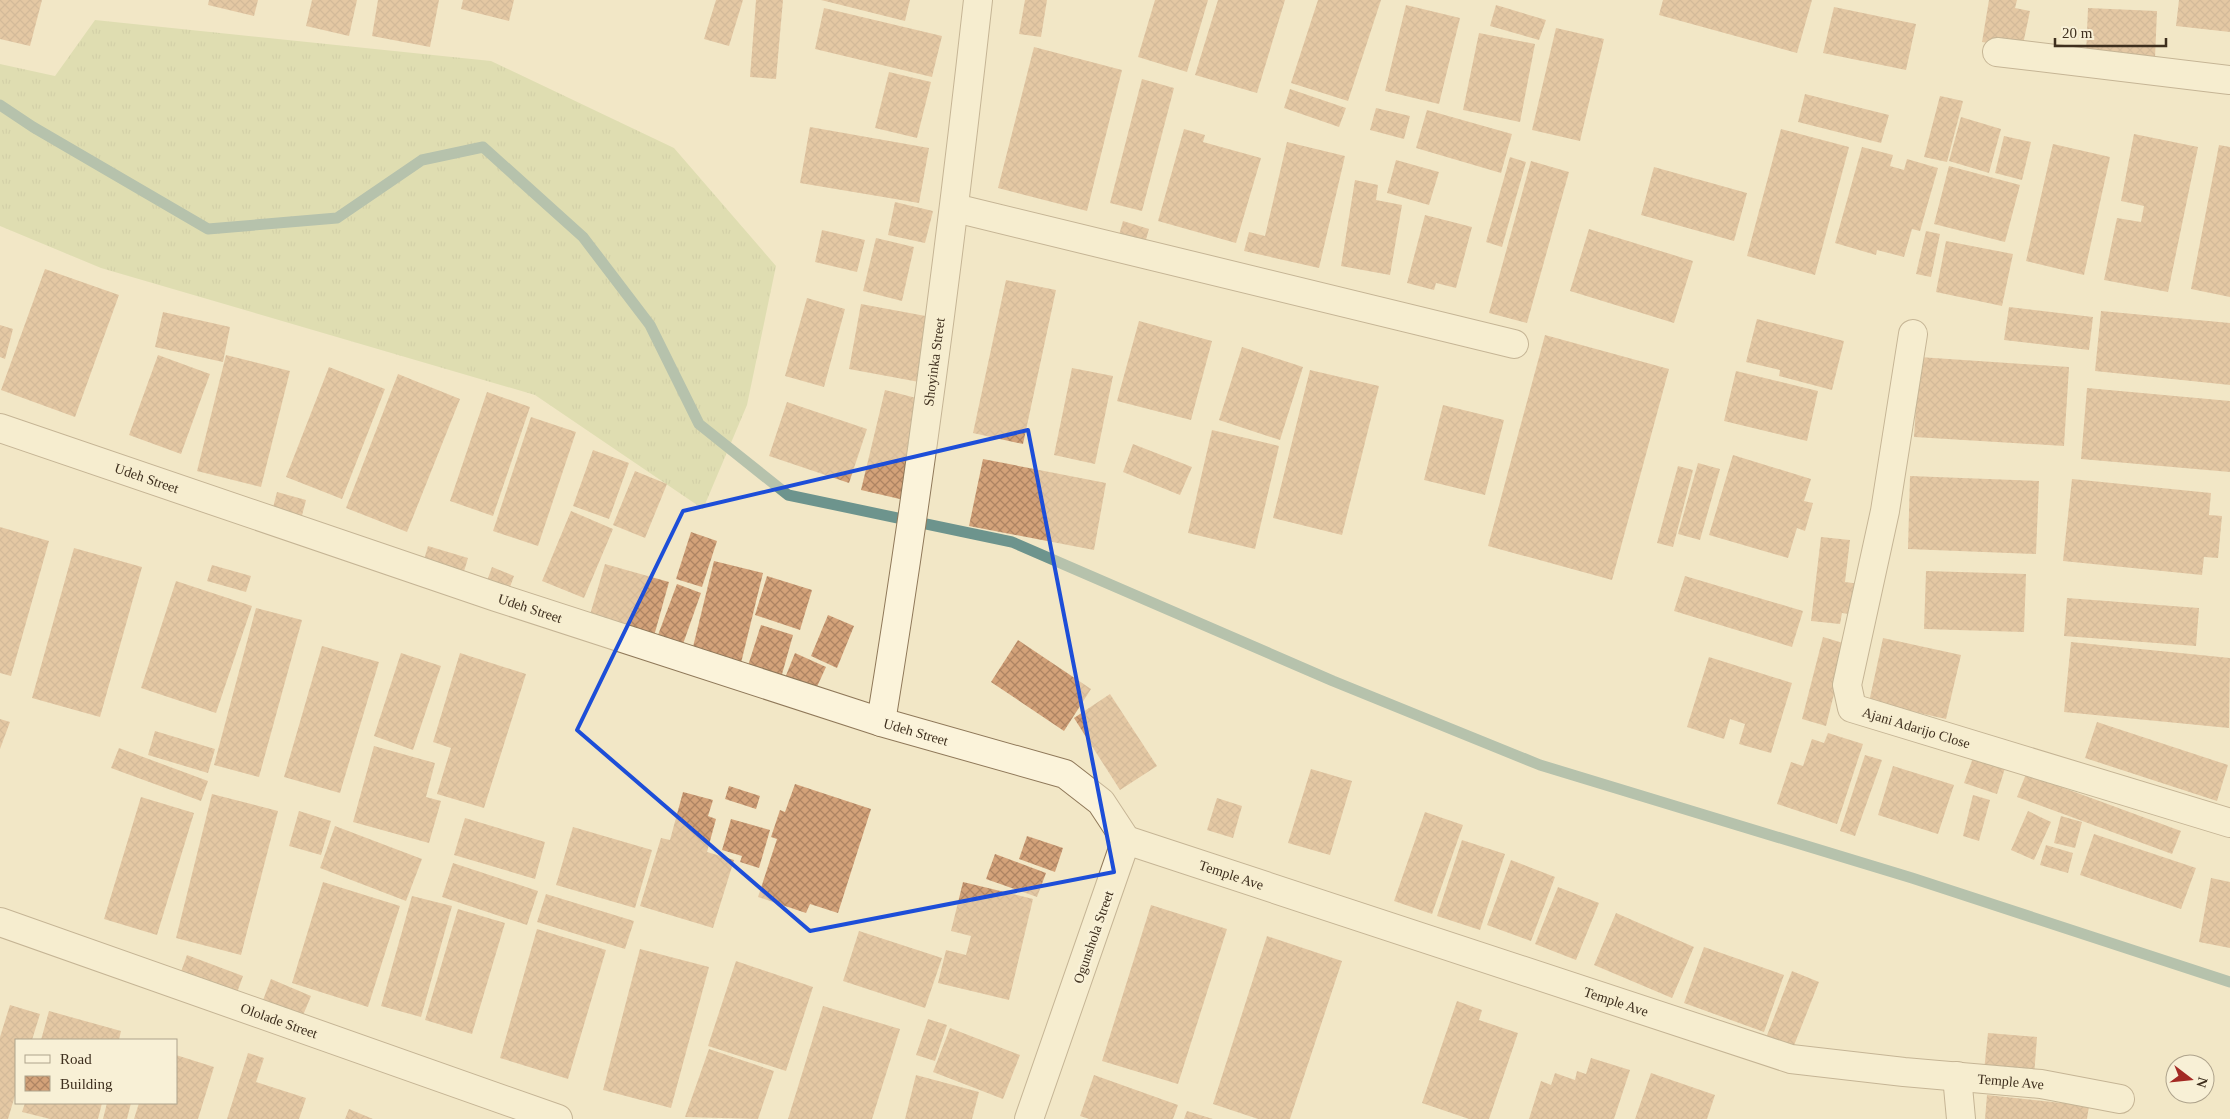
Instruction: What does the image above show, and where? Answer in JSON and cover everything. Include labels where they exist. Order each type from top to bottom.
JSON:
[{"type":"street","name":"Shoyinka Street","points":[[881,722],[910,541],[955,208],[978,0]]},
{"type":"street","points":[[1997,52],[2230,80]]},
{"type":"street","points":[[955,208],[1514,344]]},
{"type":"street","name":"Ajani Adarijo Close","points":[[1913,334],[1886,511],[1847,685],[1852,708],[1997,750],[2230,823]]},
{"type":"street","name":"Udeh Street","points":[[0,428],[496,597],[881,722],[1065,774],[1101,802],[1126,840]]},
{"type":"street","name":"Temple Ave","points":[[1126,840],[1791,1058],[2041,1084],[2120,1099]]},
{"type":"street","name":"Ogunshola Street","points":[[1029,1119],[1126,840]]},
{"type":"street","name":"Ololade Street","points":[[0,922],[558,1119]]},
{"type":"street","points":[[1957,1076],[1960,1119]]},
{"type":"highlighted area","points":[[1028,430],[1114,872],[810,931],[577,730],[683,511]]},
{"type":"green space","points":[[95,20],[491,61],[674,148],[776,266],[747,405],[703,509],[535,395],[101,268],[0,226],[0,64],[55,76]]},
{"type":"building","points":[[0,0],[42,0],[30,46],[0,39]]},
{"type":"building","points":[[209,0],[258,0],[254,16],[208,5]]},
{"type":"building","points":[[312,0],[357,0],[349,36],[306,26]]},
{"type":"building","points":[[378,0],[439,0],[430,47],[372,36]]},
{"type":"building","points":[[463,0],[514,0],[509,21],[461,9]]},
{"type":"building","points":[[716,0],[743,0],[729,46],[704,39]]},
{"type":"building","points":[[756,0],[783,0],[776,79],[750,77]]},
{"type":"building","points":[[821,0],[910,0],[905,21]]},
{"type":"building","points":[[1025,0],[1047,0],[1041,37],[1019,34]]},
{"type":"building","points":[[1155,0],[1208,0],[1187,72],[1138,57]]},
{"type":"building","points":[[1218,0],[1285,0],[1257,93],[1195,75]]},
{"type":"building","points":[[1318,0],[1381,0],[1348,101],[1291,83]]},
{"type":"building","points":[[1663,0],[1812,0],[1797,53],[1659,15]]},
{"type":"building","points":[[1989,0],[2017,0],[2015,8],[2030,11],[2022,49],[1982,42]]},
{"type":"building","points":[[2179,0],[2230,0],[2230,32],[2176,26]]},
{"type":"building","points":[[1406,5],[1460,18],[1439,104],[1385,91]]},
{"type":"building","points":[[1496,5],[1546,20],[1539,40],[1490,26]]},
{"type":"building","points":[[1834,7],[1916,24],[1906,70],[1823,53]]},
{"type":"building","points":[[824,8],[942,36],[932,77],[815,49]]},
{"type":"building","points":[[2088,8],[2157,11],[2155,58],[2086,55]]},
{"type":"building","points":[[1556,28],[1604,39],[1580,141],[1532,130]]},
{"type":"building","points":[[1479,33],[1535,44],[1520,122],[1463,110]]},
{"type":"building","points":[[1034,47],[1122,70],[1087,211],[998,188]]},
{"type":"building","points":[[889,72],[931,82],[917,138],[875,128]]},
{"type":"building","points":[[1142,79],[1174,88],[1142,211],[1110,203]]},
{"type":"building","points":[[1290,89],[1346,108],[1339,127],[1284,108]]},
{"type":"building","points":[[1805,94],[1889,115],[1881,143],[1798,122]]},
{"type":"building","points":[[1940,96],[1963,101],[1947,162],[1924,157]]},
{"type":"building","points":[[1376,108],[1410,116],[1404,139],[1370,130]]},
{"type":"building","points":[[1427,110],[1512,134],[1501,173],[1416,148]]},
{"type":"building","points":[[1961,117],[2001,129],[1989,173],[1949,161]]},
{"type":"building","points":[[810,127],[929,148],[919,203],[800,183]]},
{"type":"building","points":[[1184,129],[1205,135],[1203,142],[1261,158],[1236,243],[1158,221]]},
{"type":"building","points":[[1781,129],[1849,147],[1815,275],[1747,256]]},
{"type":"building","points":[[2134,134],[2198,147],[2168,292],[2104,280],[2117,218],[2141,222],[2144,206],[2121,201]]},
{"type":"building","points":[[2004,136],[2031,142],[2022,180],[1995,173]]},
{"type":"building","points":[[1287,142],[1345,156],[1319,268],[1244,251],[1249,232],[1265,236]]},
{"type":"building","points":[[2053,144],[2110,157],[2084,275],[2026,261]]},
{"type":"building","points":[[2219,145],[2230,147],[2230,297],[2191,289]]},
{"type":"building","points":[[1862,147],[1893,155],[1890,166],[1904,170],[1907,159],[1938,168],[1920,231],[1912,229],[1904,257],[1877,250],[1876,255],[1835,243]]},
{"type":"building","points":[[1510,157],[1526,162],[1502,247],[1486,242]]},
{"type":"building","points":[[1396,160],[1439,172],[1429,205],[1387,193]]},
{"type":"building","points":[[1531,161],[1569,172],[1527,323],[1489,313]]},
{"type":"building","points":[[1949,166],[2020,185],[2005,242],[1934,224]]},
{"type":"building","points":[[1654,167],[1747,193],[1734,241],[1641,215]]},
{"type":"building","points":[[1355,180],[1378,185],[1376,200],[1402,205],[1390,275],[1341,266]]},
{"type":"building","points":[[895,202],[933,211],[925,243],[888,235]]},
{"type":"building","points":[[1425,215],[1472,227],[1456,288],[1436,283],[1434,290],[1407,283]]},
{"type":"building","points":[[1123,221],[1149,229],[1143,250],[1117,242]]},
{"type":"building","points":[[1589,229],[1693,261],[1674,323],[1570,291]]},
{"type":"building","points":[[822,230],[865,240],[857,272],[815,262]]},
{"type":"building","points":[[1926,231],[1940,234],[1931,277],[1916,274]]},
{"type":"building","points":[[876,238],[914,247],[902,301],[863,291]]},
{"type":"building","points":[[1946,241],[2013,254],[2002,306],[1936,292]]},
{"type":"building","points":[[45,269],[119,295],[75,417],[1,390]]},
{"type":"building","points":[[1006,280],[1056,290],[1023,444],[973,433]]},
{"type":"building","points":[[807,298],[845,309],[824,387],[785,376]]},
{"type":"building","points":[[861,304],[931,317],[919,382],[849,369]]},
{"type":"building","points":[[2009,307],[2093,317],[2089,350],[2004,340]]},
{"type":"building","points":[[2101,311],[2230,323],[2230,385],[2095,371]]},
{"type":"building","points":[[163,312],[230,327],[223,362],[155,347]]},
{"type":"building","points":[[1757,319],[1844,341],[1832,390],[1779,376],[1780,370],[1746,362]]},
{"type":"building","points":[[1139,321],[1212,341],[1191,420],[1117,401]]},
{"type":"building","points":[[0,325],[13,329],[5,359],[0,357]]},
{"type":"building","points":[[1545,335],[1669,369],[1612,580],[1488,546]]},
{"type":"building","points":[[1242,347],[1303,367],[1280,440],[1219,420]]},
{"type":"building","points":[[158,355],[210,374],[181,454],[129,435]]},
{"type":"building","points":[[226,355],[290,371],[261,487],[197,471]]},
{"type":"building","points":[[1919,357],[2069,367],[2064,446],[1914,437]]},
{"type":"building","points":[[329,367],[385,389],[342,499],[286,477]]},
{"type":"building","points":[[1072,368],[1113,376],[1095,464],[1054,455]]},
{"type":"building","points":[[1310,370],[1379,386],[1342,535],[1273,518]]},
{"type":"building","points":[[1736,371],[1818,391],[1807,441],[1724,421]]},
{"type":"building","points":[[398,374],[460,399],[407,532],[346,508]]},
{"type":"building","points":[[2087,388],[2230,401],[2230,472],[2081,459]]},
{"type":"building","points":[[885,390],[928,401],[904,500],[861,490]]},
{"type":"building","points":[[487,392],[530,407],[493,516],[450,501]]},
{"type":"building","points":[[787,402],[867,429],[849,483],[769,456]]},
{"type":"building","points":[[1443,405],[1504,420],[1485,495],[1424,480]]},
{"type":"building","points":[[531,417],[576,432],[538,546],[493,531]]},
{"type":"building","points":[[1212,430],[1279,446],[1255,549],[1188,533]]},
{"type":"building","points":[[1133,444],[1192,467],[1180,495],[1123,472]]},
{"type":"building","points":[[593,450],[629,463],[609,519],[573,506]]},
{"type":"building","points":[[1733,455],[1811,479],[1804,501],[1813,503],[1805,531],[1797,528],[1788,558],[1709,535]]},
{"type":"building","points":[[983,459],[1106,483],[1094,550],[969,526]]},
{"type":"building","points":[[1698,463],[1720,469],[1700,540],[1678,534]]},
{"type":"building","points":[[1678,466],[1693,470],[1673,547],[1657,543]]},
{"type":"building","points":[[635,471],[667,484],[645,538],[613,525]]},
{"type":"building","points":[[1910,476],[2039,481],[2036,554],[1908,549]]},
{"type":"building","points":[[2072,479],[2211,493],[2209,515],[2222,516],[2218,558],[2204,557],[2202,575],[2063,561]]},
{"type":"building","points":[[277,492],[306,500],[299,527],[270,519]]},
{"type":"building","points":[[571,511],[613,529],[584,598],[542,581]]},
{"type":"building","points":[[0,527],[49,541],[11,676],[0,673]]},
{"type":"building","points":[[691,532],[717,541],[702,587],[676,579]]},
{"type":"building","points":[[1821,537],[1850,540],[1845,582],[1860,584],[1856,615],[1842,613],[1840,624],[1811,621]]},
{"type":"building","points":[[428,546],[468,558],[462,578],[422,567]]},
{"type":"building","points":[[74,548],[142,567],[100,717],[32,698]]},
{"type":"building","points":[[714,561],[763,573],[741,663],[692,651]]},
{"type":"building","points":[[605,564],[669,582],[654,636],[589,618]]},
{"type":"building","points":[[212,565],[251,576],[246,592],[207,581]]},
{"type":"building","points":[[492,567],[514,576],[506,598],[484,589]]},
{"type":"building","points":[[1926,571],[2026,574],[2024,632],[1924,629]]},
{"type":"building","points":[[767,576],[812,590],[800,630],[755,615]]},
{"type":"building","points":[[1685,576],[1803,611],[1792,647],[1674,611]]},
{"type":"building","points":[[176,581],[252,606],[216,713],[141,688]]},
{"type":"building","points":[[677,584],[701,593],[683,644],[658,635]]},
{"type":"building","points":[[2067,598],[2199,608],[2196,646],[2064,636]]},
{"type":"building","points":[[256,608],[302,620],[259,777],[214,765]]},
{"type":"building","points":[[828,615],[854,626],[837,668],[811,656]]},
{"type":"building","points":[[761,625],[793,635],[779,685],[745,675]]},
{"type":"building","points":[[1823,637],[1843,643],[1834,677],[1838,678],[1826,726],[1802,719]]},
{"type":"building","points":[[1883,638],[1961,655],[1946,719],[1869,702]]},
{"type":"building","points":[[1018,640],[1091,689],[1064,731],[991,682]]},
{"type":"building","points":[[2071,642],[2230,658],[2229,728],[2064,712]]},
{"type":"building","points":[[322,646],[379,662],[340,793],[284,777]]},
{"type":"building","points":[[401,653],[441,666],[413,750],[374,736]]},
{"type":"building","points":[[460,653],[526,674],[484,808],[437,794],[451,748],[433,742]]},
{"type":"building","points":[[795,653],[826,667],[815,691],[785,678]]},
{"type":"building","points":[[1709,657],[1792,683],[1771,753],[1739,744],[1745,724],[1730,719],[1724,739],[1687,727]]},
{"type":"building","points":[[1110,694],[1157,766],[1120,790],[1074,718]]},
{"type":"building","points":[[0,719],[10,722],[0,749]]},
{"type":"building","points":[[2097,722],[2228,765],[2217,801],[2085,758]]},
{"type":"building","points":[[155,731],[215,749],[208,773],[148,755]]},
{"type":"building","points":[[1828,733],[1863,744],[1837,824],[1777,804],[1791,762],[1803,766],[1812,739],[1824,743]]},
{"type":"building","points":[[374,746],[435,763],[426,797],[441,801],[429,843],[353,822]]},
{"type":"building","points":[[119,748],[208,781],[201,801],[111,768]]},
{"type":"building","points":[[1865,755],[1882,760],[1855,836],[1840,831]]},
{"type":"building","points":[[1974,755],[2006,765],[1997,794],[1964,783]]},
{"type":"building","points":[[1893,766],[1954,785],[1938,834],[1878,815]]},
{"type":"building","points":[[1311,769],[1352,781],[1330,855],[1288,843]]},
{"type":"building","points":[[2026,774],[2181,831],[2172,854],[2017,797]]},
{"type":"building","points":[[795,784],[871,809],[838,913],[810,904],[806,913],[758,897],[777,839],[771,837],[780,810],[785,812]]},
{"type":"building","points":[[729,786],[760,796],[756,809],[725,799]]},
{"type":"building","points":[[683,792],[713,800],[708,816],[716,819],[707,852],[734,860],[713,928],[640,906],[661,838],[670,840]]},
{"type":"building","points":[[212,794],[278,811],[241,955],[176,938]]},
{"type":"building","points":[[1973,795],[1990,800],[1979,841],[1963,836]]},
{"type":"building","points":[[141,797],[194,813],[157,935],[104,919]]},
{"type":"building","points":[[1217,798],[1242,806],[1233,838],[1207,830]]},
{"type":"building","points":[[299,811],[331,821],[321,855],[289,846]]},
{"type":"building","points":[[2028,811],[2051,822],[2034,860],[2011,850]]},
{"type":"building","points":[[1425,812],[1463,825],[1432,914],[1394,901]]},
{"type":"building","points":[[2061,816],[2082,822],[2075,848],[2054,843]]},
{"type":"building","points":[[465,818],[545,842],[535,879],[454,855]]},
{"type":"building","points":[[731,819],[770,830],[759,868],[740,862],[742,856],[722,850]]},
{"type":"building","points":[[335,826],[422,859],[406,901],[320,868]]},
{"type":"building","points":[[573,827],[652,850],[635,908],[556,885]]},
{"type":"building","points":[[2094,834],[2196,868],[2181,909],[2080,875]]},
{"type":"building","points":[[1027,836],[1063,848],[1055,872],[1019,859]]},
{"type":"building","points":[[1462,840],[1505,854],[1480,930],[1437,916]]},
{"type":"building","points":[[2046,845],[2073,853],[2068,873],[2040,865]]},
{"type":"building","points":[[995,854],[1046,873],[1037,897],[986,879]]},
{"type":"building","points":[[1511,860],[1555,877],[1531,941],[1487,925]]},
{"type":"building","points":[[453,863],[538,891],[527,925],[442,897]]},
{"type":"building","points":[[2211,878],[2230,882],[2230,948],[2199,942]]},
{"type":"building","points":[[323,882],[400,906],[368,1007],[292,983]]},
{"type":"building","points":[[963,882],[1033,899],[1009,1000],[938,983],[946,950],[966,955],[971,936],[951,931]]},
{"type":"building","points":[[1558,887],[1599,903],[1576,960],[1535,944]]},
{"type":"building","points":[[546,894],[634,921],[625,949],[537,922]]},
{"type":"building","points":[[412,896],[452,906],[421,1017],[381,1006]]},
{"type":"building","points":[[1151,905],[1227,929],[1178,1084],[1102,1061]]},
{"type":"building","points":[[458,909],[505,923],[472,1034],[425,1020]]},
{"type":"building","points":[[1616,913],[1694,947],[1672,998],[1594,965]]},
{"type":"building","points":[[537,929],[606,950],[568,1079],[500,1058]]},
{"type":"building","points":[[859,931],[942,958],[925,1008],[843,981]]},
{"type":"building","points":[[1267,936],[1342,961],[1290,1119],[1258,1119],[1213,1104]]},
{"type":"building","points":[[1704,947],[1784,975],[1764,1032],[1684,1003]]},
{"type":"building","points":[[640,949],[709,967],[671,1108],[603,1090]]},
{"type":"building","points":[[187,955],[243,976],[234,1001],[178,980]]},
{"type":"building","points":[[736,961],[813,987],[786,1071],[708,1046]]},
{"type":"building","points":[[1792,971],[1819,982],[1791,1053],[1764,1043]]},
{"type":"building","points":[[271,979],[311,996],[299,1025],[260,1008]]},
{"type":"building","points":[[1457,1001],[1482,1010],[1479,1020],[1518,1033],[1489,1119],[1469,1119],[1422,1103]]},
{"type":"building","points":[[10,1005],[40,1014],[32,1039],[15,1039],[15,1095],[8,1119],[0,1119],[0,1037]]},
{"type":"building","points":[[823,1006],[900,1029],[872,1119],[788,1119]]},
{"type":"building","points":[[49,1011],[121,1031],[119,1039],[41,1039]]},
{"type":"building","points":[[928,1019],[947,1025],[935,1061],[916,1055]]},
{"type":"building","points":[[950,1028],[1020,1055],[1003,1099],[933,1072]]},
{"type":"building","points":[[1988,1033],[2037,1037],[2034,1076],[1984,1071]]},
{"type":"building","points":[[709,1049],[774,1071],[758,1119],[685,1117]]},
{"type":"building","points":[[248,1053],[264,1058],[256,1082],[306,1098],[299,1119],[227,1119]]},
{"type":"building","points":[[178,1056],[214,1067],[198,1119],[134,1119],[139,1104],[178,1104]]},
{"type":"building","points":[[1591,1058],[1630,1070],[1614,1119],[1529,1119],[1541,1081],[1551,1085],[1555,1073],[1575,1080],[1577,1071],[1586,1074]]},
{"type":"building","points":[[1651,1073],[1715,1095],[1707,1119],[1635,1119]]},
{"type":"building","points":[[916,1075],[979,1092],[972,1119],[905,1119]]},
{"type":"building","points":[[1094,1075],[1178,1105],[1173,1119],[1089,1119],[1080,1116]]},
{"type":"building","points":[[1987,1095],[2089,1106],[2087,1119],[1985,1119]]},
{"type":"building","points":[[25,1104],[102,1104],[98,1119],[50,1119],[22,1112]]},
{"type":"building","points":[[107,1104],[131,1104],[127,1119],[103,1119]]},
{"type":"building","points":[[349,1109],[373,1119],[345,1119]]},
{"type":"building","points":[[1187,1111],[1213,1119],[1184,1119]]},
{"type":"waterway","points":[[0,105],[33,127],[208,229],[337,218],[422,160],[483,147],[583,237],[650,325],[699,424],[788,495],[1012,542],[1333,681],[1540,765],[1912,878],[2230,982]]}]
